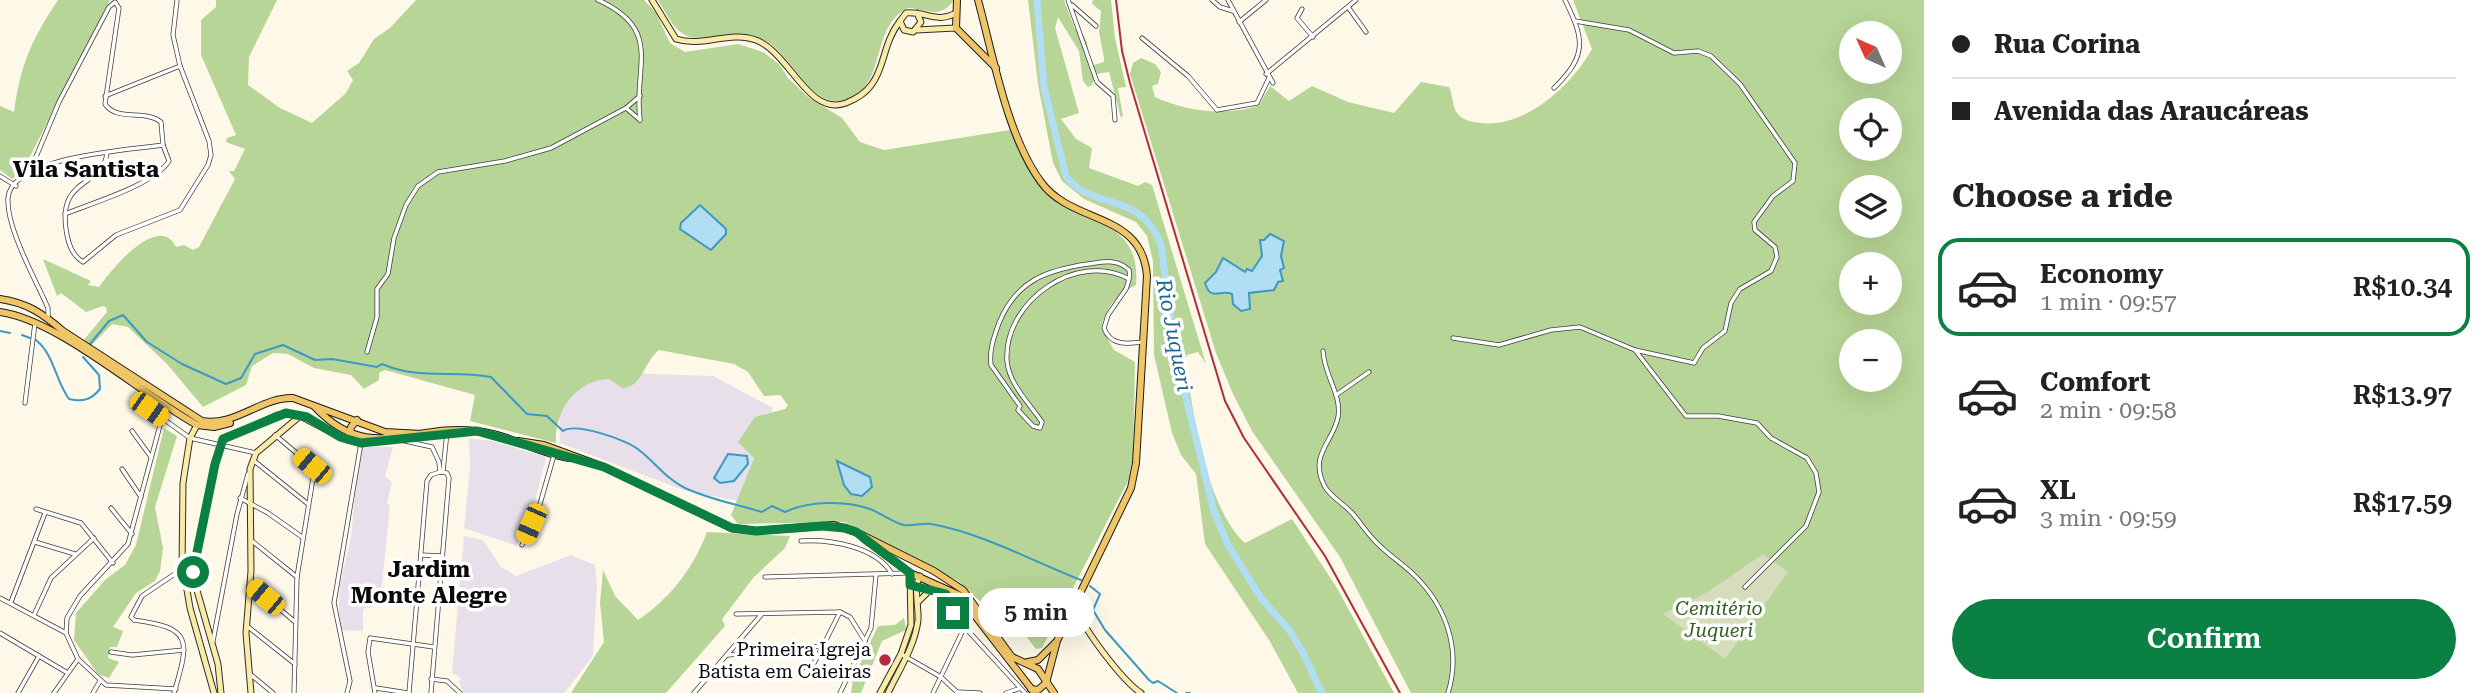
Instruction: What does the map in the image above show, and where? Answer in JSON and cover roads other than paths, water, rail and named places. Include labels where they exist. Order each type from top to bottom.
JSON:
[{"type":"main road","points":[[957,0],[954,14],[956,29],[997,69]]},
{"type":"main road","points":[[856,532],[910,573],[949,588],[966,601],[1031,692],[1040,689],[1047,680],[1057,641],[1131,488],[1136,463],[1144,342],[1147,276],[1142,250],[1125,232],[1065,202],[1040,181],[1021,141],[978,0]]},
{"type":"main road","points":[[977,49],[990,42]]},
{"type":"main road","points":[[0,299],[27,305],[48,317],[63,331],[202,421],[220,422],[285,398],[357,420],[385,432],[422,434]]},
{"type":"main road","points":[[0,312],[37,324],[197,425],[222,426],[256,409]]},
{"type":"main road","points":[[37,324],[48,317]]},
{"type":"main road","points":[[314,406],[349,437],[363,441],[477,431],[542,444],[633,480],[688,510],[732,528],[756,531],[834,525],[856,532],[918,562],[963,590],[1013,657],[1034,665],[1054,693]]},
{"type":"main road","points":[[349,437],[357,420]]},
{"type":"main road","points":[[363,441],[370,426]]},
{"type":"main road","points":[[518,441],[554,455],[578,458]]},
{"type":"main road","points":[[910,573],[911,564],[918,562]]},
{"type":"main road","points":[[1024,662],[1038,660],[1057,641]]},
{"type":"main road","points":[[1051,660],[1054,693]]},
{"type":"street","points":[[107,153],[100,170],[74,189],[65,214],[69,244],[76,258],[82,262],[116,235],[170,216],[185,204],[205,172],[211,155],[180,66],[173,36],[177,0]]},
{"type":"street","points":[[598,0],[624,13],[635,26],[643,66],[640,120],[626,108]]},
{"type":"street","points":[[652,0],[676,38],[700,42],[730,36],[756,40],[774,49],[816,99],[832,106],[858,98],[873,84],[890,34],[906,13],[939,18],[954,14]]},
{"type":"street","points":[[1212,0],[1220,7],[1233,11]]},
{"type":"street","points":[[1228,0],[1273,83]]},
{"type":"street","points":[[1239,22],[1266,0]]},
{"type":"street","points":[[1142,38],[1188,76],[1217,110],[1257,103],[1268,76],[1356,0]]},
{"type":"street","points":[[1553,88],[1568,72],[1580,49],[1581,38],[1565,0]]},
{"type":"street","points":[[48,317],[48,308],[23,256],[8,196],[30,171],[59,102],[109,7],[115,2],[119,8],[105,96],[107,107],[112,112],[156,119],[163,126],[163,145],[169,161],[162,169],[131,187],[65,214]]},
{"type":"street","points":[[1070,2],[1097,26]]},
{"type":"street","points":[[1070,2],[1092,72],[1099,86],[1113,96],[1115,120]]},
{"type":"street","points":[[1348,7],[1366,32]]},
{"type":"street","points":[[1302,9],[1297,18],[1313,37]]},
{"type":"street","points":[[916,13],[921,22],[916,30]]},
{"type":"street","points":[[900,21],[904,30],[956,29]]},
{"type":"street","points":[[1453,338],[1499,345],[1573,326],[1635,350],[1694,363],[1703,348],[1722,336],[1729,322],[1734,295],[1767,275],[1774,266],[1775,247],[1755,230],[1754,222],[1773,196],[1793,181],[1795,163],[1741,84],[1711,56],[1698,51],[1674,52],[1629,30],[1575,21]]},
{"type":"street","points":[[105,96],[180,66]]},
{"type":"street","points":[[367,352],[377,317],[377,289],[388,274],[394,238],[406,205],[418,186],[438,172],[540,152],[626,108],[640,96]]},
{"type":"street","points":[[30,171],[61,160],[163,145]]},
{"type":"street","points":[[0,176],[16,186]]},
{"type":"street","points":[[1129,279],[1110,271],[1076,274],[1034,295],[1019,315],[1007,350],[1008,367],[1017,386],[1042,422],[1041,427],[1035,428],[1018,410],[1018,404],[991,365],[995,335],[1008,305],[1026,283],[1050,271],[1112,261],[1127,267],[1129,279],[1104,328],[1115,341],[1144,342]]},
{"type":"street","points":[[25,403],[37,324]]},
{"type":"street","points":[[1635,350],[1686,416],[1718,416],[1757,423],[1771,438],[1807,458],[1813,466],[1819,492],[1806,526],[1745,587]]},
{"type":"street","points":[[1323,351],[1325,372],[1336,395],[1337,420],[1321,452],[1323,482],[1375,542],[1428,589],[1439,605],[1451,636],[1448,693]]},
{"type":"street","points":[[1336,395],[1369,372]]},
{"type":"street","points":[[137,400],[190,438],[256,453]]},
{"type":"street","points":[[193,570],[220,445],[228,436],[276,414],[300,416],[349,437]]},
{"type":"street","points":[[212,642],[240,498],[253,460],[256,453],[275,435],[300,416]]},
{"type":"street","points":[[66,633],[71,609],[124,552],[132,534],[162,418]]},
{"type":"street","points":[[197,425],[190,438],[183,483],[183,568],[190,608],[214,693]]},
{"type":"street","points":[[132,431],[151,457]]},
{"type":"street","points":[[442,472],[447,432]]},
{"type":"street","points":[[275,435],[312,466],[314,472],[302,537],[294,621],[294,693]]},
{"type":"street","points":[[396,439],[432,447],[442,472],[449,478],[431,693]]},
{"type":"street","points":[[347,693],[350,681],[334,603],[363,441]]},
{"type":"street","points":[[522,545],[540,504],[554,455]]},
{"type":"street","points":[[253,460],[308,504]]},
{"type":"street","points":[[122,469],[141,497]]},
{"type":"street","points":[[250,469],[248,501],[251,585],[247,626],[251,693]]},
{"type":"street","points":[[433,647],[414,645],[372,637],[368,642],[368,652],[375,690],[409,693],[414,645],[428,481],[431,475],[442,472]]},
{"type":"street","points":[[240,498],[302,537]]},
{"type":"street","points":[[111,508],[132,534]]},
{"type":"street","points":[[36,509],[75,520],[88,528],[113,564]]},
{"type":"street","points":[[11,601],[44,513]]},
{"type":"street","points":[[34,615],[51,578],[94,538]]},
{"type":"street","points":[[250,540],[298,577]]},
{"type":"street","points":[[801,541],[830,540],[843,543],[883,563],[892,573]]},
{"type":"street","points":[[35,542],[75,554]]},
{"type":"street","points":[[421,555],[442,556]]},
{"type":"street","points":[[0,598],[11,601],[66,633],[78,659],[100,681],[114,687],[175,691],[184,650],[182,637],[172,627],[134,620],[131,617],[142,596],[190,563],[212,642],[221,693]]},
{"type":"street","points":[[183,568],[193,570]]},
{"type":"street","points":[[765,577],[910,573],[911,625],[904,655],[880,693]]},
{"type":"street","points":[[840,693],[874,620],[876,575]]},
{"type":"street","points":[[888,693],[916,627],[917,587],[920,576]]},
{"type":"street","points":[[251,585],[294,621]]},
{"type":"street","points":[[910,585],[946,594],[950,611],[1013,680],[1019,691]]},
{"type":"street","points":[[918,604],[921,597],[931,589]]},
{"type":"street","points":[[1076,601],[1078,612],[1114,667],[1141,693]]},
{"type":"street","points":[[736,614],[840,612],[850,617],[865,641]]},
{"type":"street","points":[[805,672],[813,666],[840,612]]},
{"type":"street","points":[[694,693],[762,614]]},
{"type":"street","points":[[247,626],[295,664]]},
{"type":"street","points":[[933,693],[965,626]]},
{"type":"street","points":[[0,633],[66,672]]},
{"type":"street","points":[[728,655],[823,646]]},
{"type":"street","points":[[111,652],[132,655],[184,650]]},
{"type":"street","points":[[904,655],[940,677],[957,692],[980,693]]},
{"type":"street","points":[[18,693],[39,656]]},
{"type":"street","points":[[54,693],[66,672],[78,659]]},
{"type":"street","points":[[250,674],[273,693]]},
{"type":"street","points":[[431,679],[447,681],[460,693]]},
{"type":"street","points":[[1012,691],[1013,680]]},
{"type":"street","points":[[93,693],[100,681]]},
{"type":"street","points":[[112,693],[114,687]]},
{"type":"street","points":[[1006,693],[1031,692]]},
{"type":"water","points":[[700,205],[726,229],[726,234],[711,250],[680,229],[681,223]]},
{"type":"water","points":[[1270,234],[1284,241],[1281,256],[1284,268],[1280,270],[1283,281],[1278,282],[1274,290],[1249,293],[1250,309],[1241,311],[1233,304],[1232,294],[1213,294],[1207,289],[1205,283],[1216,272],[1223,258],[1245,272],[1247,269],[1252,271],[1262,256],[1260,240]]},
{"type":"water","points":[[728,454],[747,456],[748,464],[734,481],[720,483],[714,478]]},
{"type":"water","points":[[837,461],[870,477],[872,487],[862,496],[851,494],[844,485]]},
{"type":"waterway","name":"Rio Juqueri","points":[[1037,0],[1044,87],[1066,176],[1089,194],[1129,208],[1141,216],[1152,227],[1161,245],[1176,358],[1214,511],[1228,545],[1261,598],[1289,630],[1322,693]]},
{"type":"waterway","points":[[90,344],[109,321],[123,315],[147,342],[182,364],[226,384],[241,378],[255,354],[283,345],[315,360],[332,359],[377,367],[382,364],[409,372],[491,377],[527,414],[547,416],[563,431],[589,430],[633,446],[678,484],[704,496],[762,512],[772,506],[785,512],[816,504],[860,506],[904,525],[931,524],[968,534],[1081,580]]},
{"type":"waterway","points":[[0,331],[10,333]]},
{"type":"waterway","points":[[22,335],[30,338]]},
{"type":"waterway","points":[[36,340],[47,353],[69,399],[86,399],[100,389],[99,375],[83,357]]},
{"type":"waterway","points":[[1090,586],[1100,594],[1093,610],[1105,630],[1149,680],[1153,683],[1158,681],[1177,693]]},
{"type":"railway","points":[[1116,0],[1122,51],[1130,83],[1225,401],[1244,438],[1325,556],[1400,693]]},
{"type":"place","name":"Primeira Igreja Batista em Caieiras","points":[[885,660]]},
{"type":"district","name":"Vila Santista","points":[[86,169]]},
{"type":"district","name":"Jardim Monte Alegre","points":[[429,582]]},
{"type":"park label","name":"Cemitério Juqueri","points":[[1719,619]]}]
